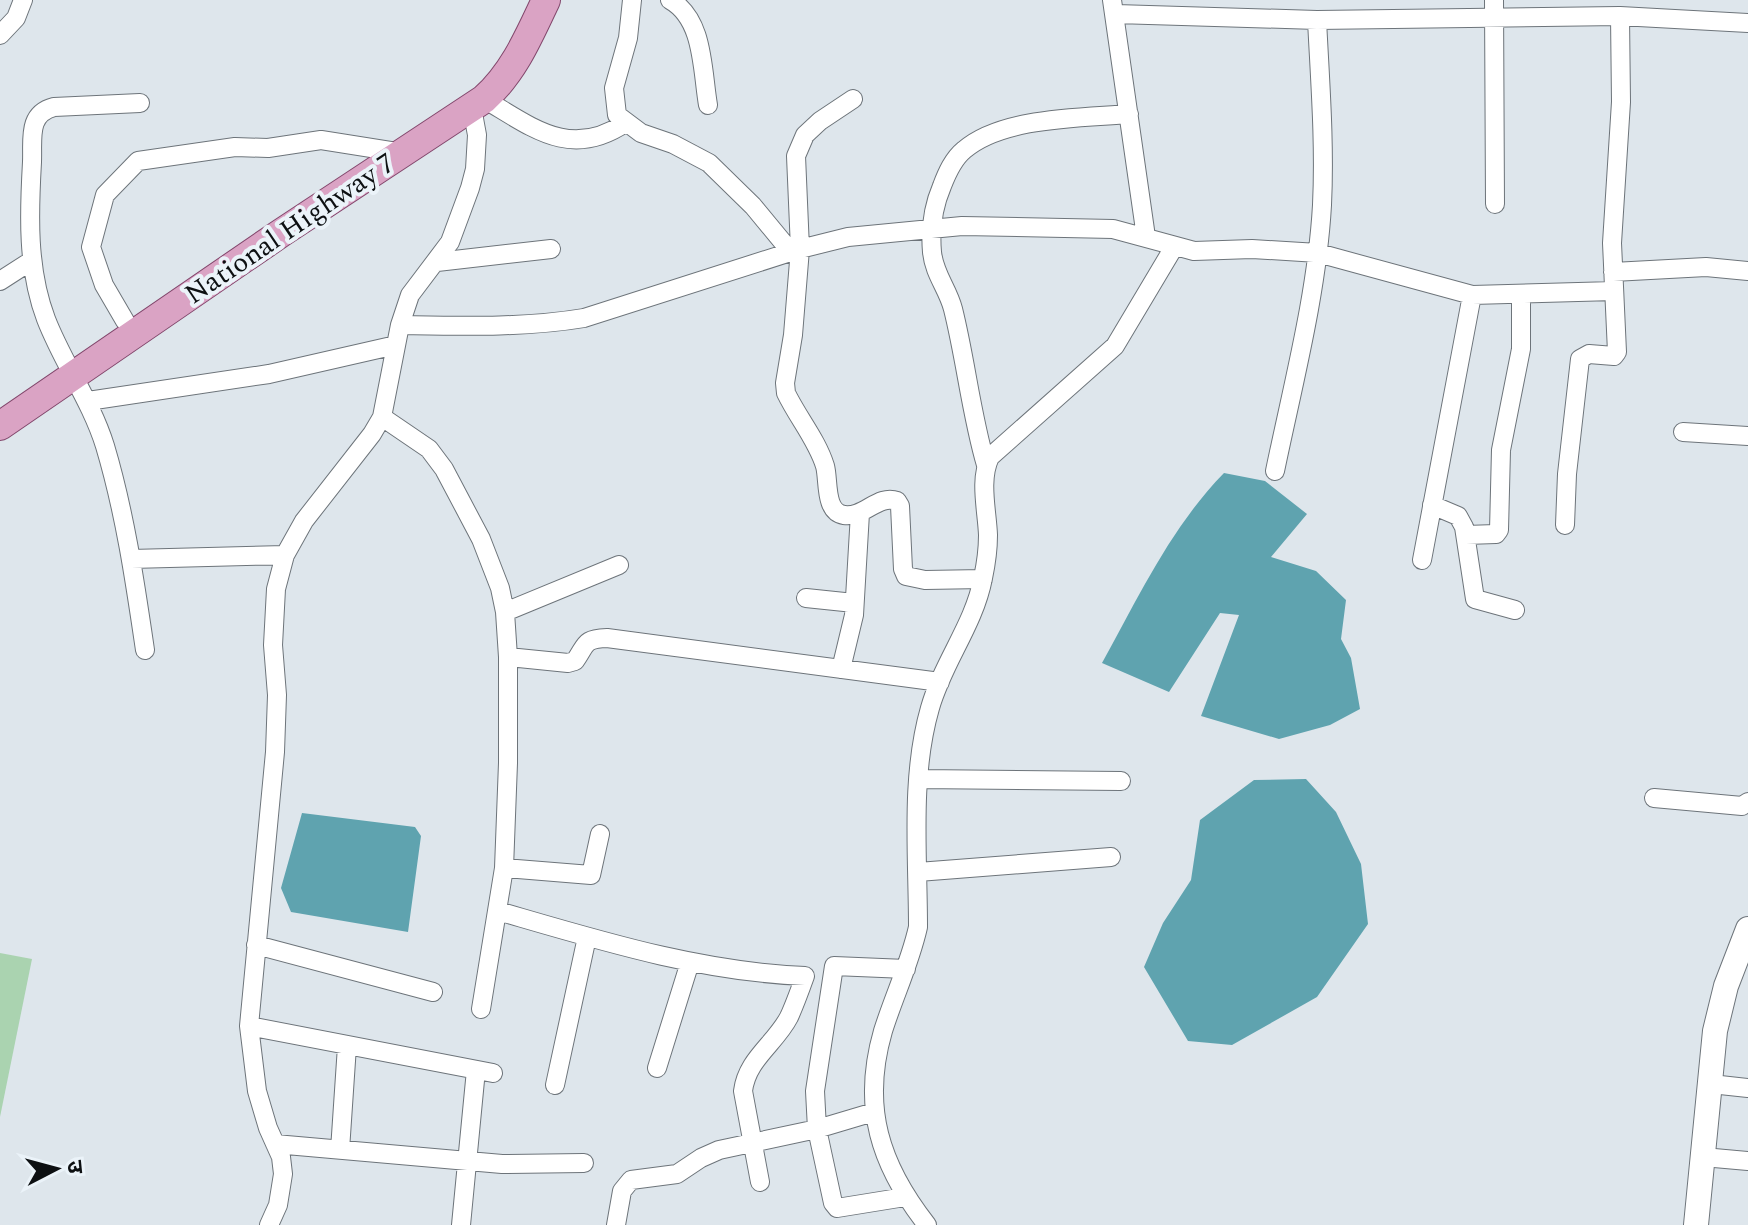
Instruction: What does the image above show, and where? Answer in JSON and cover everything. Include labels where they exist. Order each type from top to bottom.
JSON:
[{"type":"main road","name":"National Highway 7","points":[[0,426],[478,103],[500,85],[513,66],[546,0]]},
{"type":"main road","points":[[1696,1225],[1715,1031],[1726,986],[1748,929]]},
{"type":"street","points":[[0,35],[16,18],[23,0]]},
{"type":"street","points":[[632,0],[628,38],[614,88],[617,115],[641,133],[673,144],[709,163],[796,250]]},
{"type":"street","points":[[670,0],[689,15],[697,37],[708,105]]},
{"type":"street","points":[[1146,237],[1114,7],[1317,20],[1494,9],[1748,23]]},
{"type":"street","points":[[1494,9],[1495,204]]},
{"type":"street","points":[[1565,525],[1580,359],[1584,355],[1614,356],[1617,352],[1612,213],[1621,102],[1620,16]]},
{"type":"street","points":[[1275,471],[1318,253],[1322,141],[1317,20]]},
{"type":"street","points":[[853,99],[820,121],[799,144],[796,156],[793,335],[786,393],[826,468],[833,508],[846,515],[860,513],[883,500],[897,501],[906,576],[925,580],[983,579]]},
{"type":"street","points":[[140,103],[43,110],[37,115],[34,126],[30,193],[31,261],[45,318],[88,401],[105,447],[131,559],[145,650]]},
{"type":"street","points":[[269,1225],[278,1205],[283,1174],[281,1157],[257,1091],[249,1026],[275,752],[277,695],[273,645],[276,589],[285,555],[304,521],[382,417],[400,325],[410,295],[450,242],[475,169],[478,103],[554,138],[599,138],[625,123]]},
{"type":"street","points":[[986,465],[954,311],[935,271],[933,211],[949,168],[961,151],[972,143],[1020,126],[1129,114]]},
{"type":"street","points":[[125,321],[104,285],[91,247],[105,195],[138,161],[235,147],[268,148],[321,140],[403,153]]},
{"type":"street","points":[[400,325],[460,326],[560,322],[584,318],[796,250],[848,237],[962,226],[1113,229],[1194,251],[1252,249],[1318,253],[1472,295],[1521,295],[1706,267],[1748,271]]},
{"type":"street","points":[[927,1225],[905,1197],[880,1142],[874,1112],[874,1080],[883,1033],[918,927],[919,779],[923,734],[940,682],[973,612],[983,579],[988,540],[986,465],[990,457],[1115,346],[1174,247]]},
{"type":"street","points":[[437,262],[551,249]]},
{"type":"street","points":[[0,281],[31,261]]},
{"type":"street","points":[[1422,560],[1472,295]]},
{"type":"street","points":[[1466,535],[1491,535],[1499,530],[1501,450],[1521,349],[1521,295]]},
{"type":"street","points":[[88,401],[269,374],[396,345]]},
{"type":"street","points":[[382,417],[429,449],[444,469],[481,539],[500,588],[505,612],[508,763],[504,868],[481,1009]]},
{"type":"street","points":[[1683,432],[1748,436]]},
{"type":"street","points":[[1432,505],[1458,516],[1466,535],[1475,599],[1515,610]]},
{"type":"street","points":[[841,669],[850,639],[860,513]]},
{"type":"street","points":[[131,559],[285,555]]},
{"type":"street","points":[[505,612],[619,565]]},
{"type":"street","points":[[806,598],[854,603]]},
{"type":"street","points":[[508,657],[568,663],[575,661],[584,644],[591,639],[607,638],[940,682]]},
{"type":"street","points":[[919,779],[1121,781]]},
{"type":"street","points":[[1654,798],[1742,806],[1748,802]]},
{"type":"street","points":[[504,868],[591,875],[600,834]]},
{"type":"street","points":[[918,872],[1111,857]]},
{"type":"street","points":[[498,911],[690,962],[770,975],[805,976],[788,1019],[750,1067],[745,1079],[743,1091],[760,1182]]},
{"type":"street","points":[[555,1085],[587,937]]},
{"type":"street","points":[[256,945],[433,992]]},
{"type":"street","points":[[657,1068],[690,962]]},
{"type":"street","points":[[905,1197],[837,1208],[833,1203],[817,1129],[815,1091],[834,966],[906,969]]},
{"type":"street","points":[[249,1026],[484,1071],[468,1160],[461,1225]]},
{"type":"street","points":[[340,1150],[347,1046]]},
{"type":"street","points":[[1711,1084],[1748,1088]]},
{"type":"street","points":[[616,1225],[622,1191],[631,1180],[677,1174],[719,1150],[817,1129],[874,1112]]},
{"type":"street","points":[[275,1144],[502,1164],[584,1163]]},
{"type":"street","points":[[1703,1157],[1748,1161]]},
{"type":"green space","points":[[0,953],[32,959],[0,1117]]},
{"type":"water","points":[[1224,473],[1265,481],[1307,514],[1271,557],[1316,571],[1346,600],[1341,639],[1351,658],[1360,709],[1330,725],[1279,739],[1201,716],[1239,615],[1220,613],[1169,692],[1102,663],[1172,540]]},
{"type":"water","points":[[1306,779],[1336,812],[1361,864],[1368,924],[1317,997],[1232,1045],[1188,1041],[1144,967],[1163,923],[1191,880],[1200,820],[1254,780]]},
{"type":"water","points":[[302,813],[415,827],[421,836],[408,932],[291,912],[281,888]]}]
